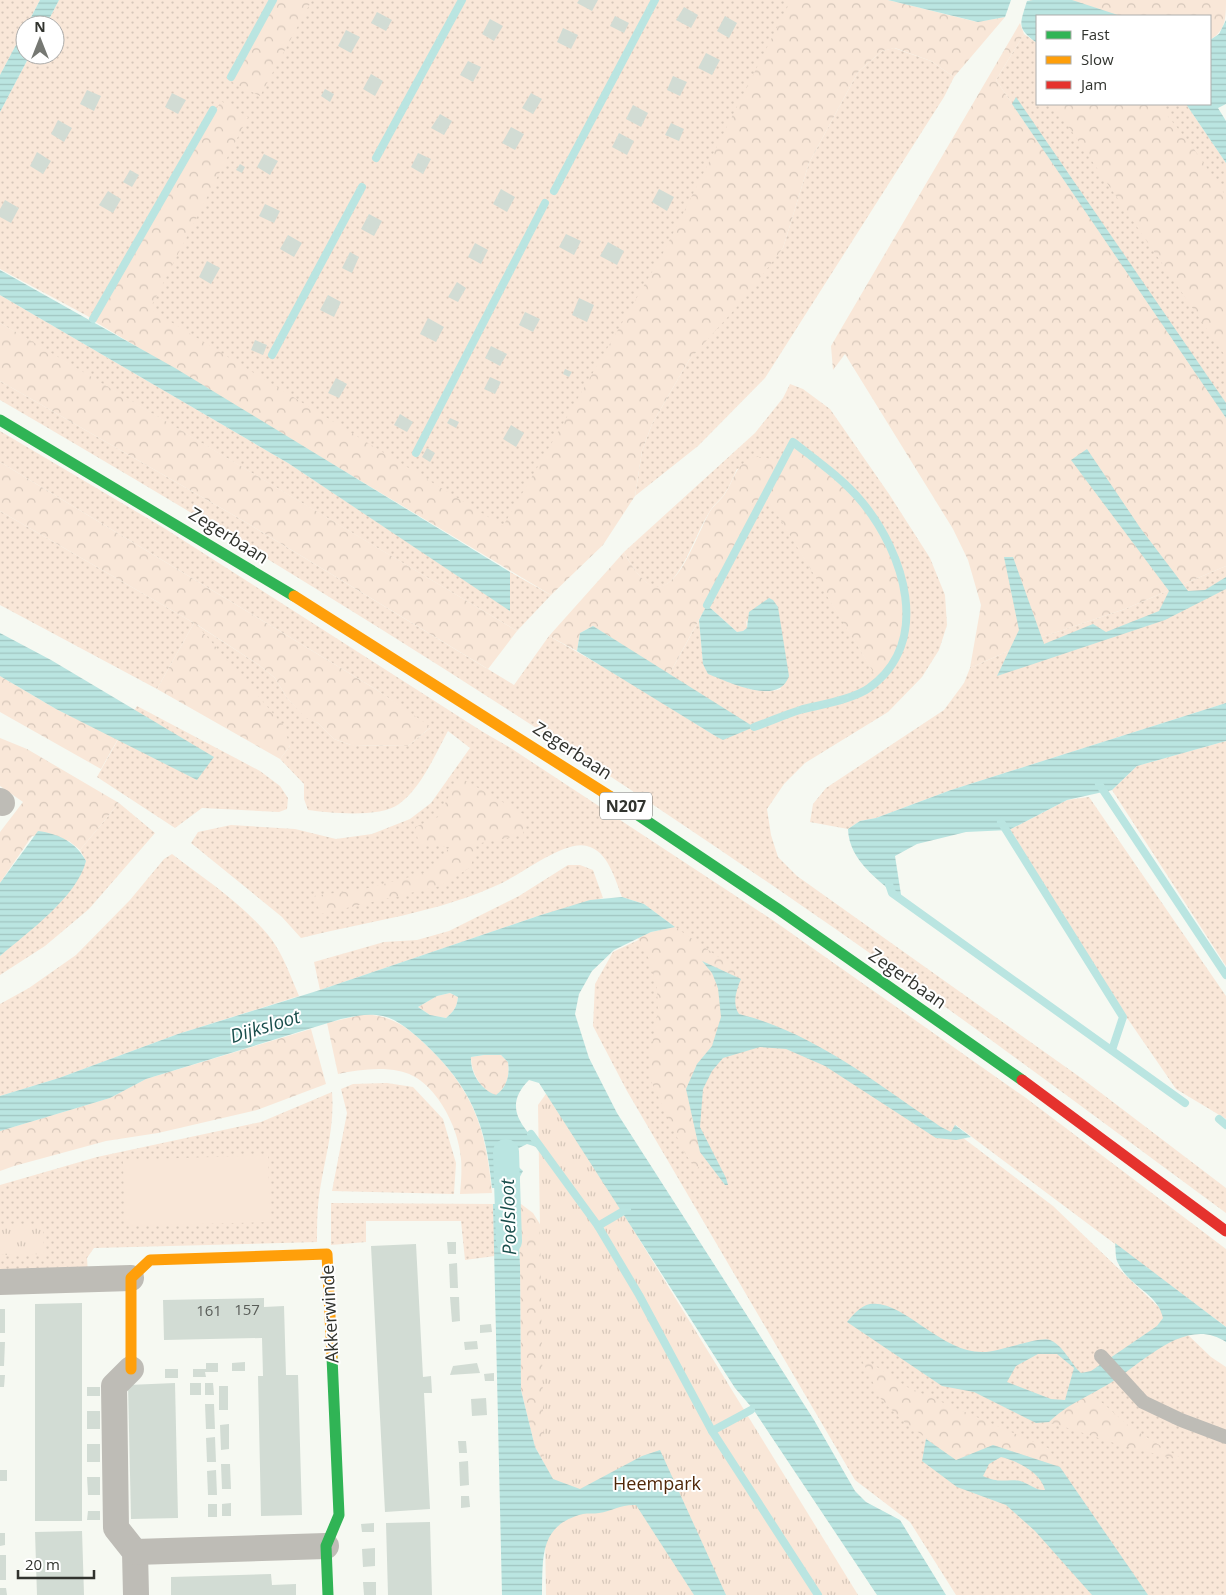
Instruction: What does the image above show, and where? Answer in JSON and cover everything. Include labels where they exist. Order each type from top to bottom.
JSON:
[{"type":"main road","name":"Zegerbaan","points":[[0,420],[140,501],[484,713],[617,800],[909,1000],[1063,1109],[1226,1231]]},
{"type":"main road","name":"Akkerwinde","points":[[131,1278],[150,1260],[327,1254],[338,1515],[326,1546],[328,1595]]},
{"type":"main road","points":[[131,1278],[131,1368]]},
{"type":"street","points":[[0,1282],[131,1278]]},
{"type":"street","points":[[131,1368],[114,1386],[116,1528],[135,1552],[136,1595]]},
{"type":"street","points":[[135,1552],[326,1546]]},
{"type":"lane","points":[[1101,1356],[1143,1402],[1181,1420],[1226,1436]]},
{"type":"green space","points":[[0,0],[40,0],[32,15],[15,15],[15,47],[0,75]]},
{"type":"green space","points":[[59,0],[817,0],[507,563],[93,319],[0,269],[0,112],[25,65],[65,65],[65,15],[51,15]]},
{"type":"green space","points":[[273,0],[312,0],[260,96],[232,82]]},
{"type":"green space","points":[[791,0],[888,0],[977,22],[1005,17],[954,77],[931,61],[895,48],[882,51],[858,72],[809,163],[783,248],[744,299],[689,360],[652,424],[642,451],[635,496],[603,545],[551,595],[94,321],[221,101],[248,117],[150,309],[503,526],[663,253]]},
{"type":"green space","points":[[1030,0],[1226,0],[1226,12],[1222,28],[1211,39],[1211,15],[1088,15],[1030,2]]},
{"type":"green space","points":[[1020,23],[1024,34],[996,80],[1226,416],[1226,566],[1125,609],[1033,640],[970,668],[981,605],[968,560],[953,529],[845,354],[833,370],[831,346]]},
{"type":"green space","points":[[1024,34],[1036,42],[1036,105],[1187,105],[1226,163],[1226,416],[996,80]]},
{"type":"green space","points":[[894,48],[931,61],[954,77],[944,97],[765,378],[698,446],[635,496],[642,451],[652,424],[689,360],[783,248],[809,163],[858,72],[882,51]]},
{"type":"green space","points":[[1054,105],[1159,105],[1192,146],[1226,196],[1226,357]]},
{"type":"green space","points":[[0,295],[288,463],[510,610],[510,572],[551,595],[517,631],[0,323]]},
{"type":"green space","points":[[0,323],[517,631],[488,669],[242,520],[0,381]]},
{"type":"green space","points":[[0,381],[242,520],[514,685],[549,636],[621,677],[717,737],[753,727],[669,675],[699,620],[703,664],[740,686],[760,691],[781,689],[746,620],[747,628],[737,632],[707,605],[766,495],[875,674],[875,683],[892,666],[901,650],[907,621],[899,567],[793,443],[783,464],[737,469],[722,498],[710,511],[684,562],[675,576],[664,585],[653,586],[639,576],[624,552],[755,433],[783,398],[790,384],[803,389],[830,409],[889,494],[930,558],[945,595],[947,625],[939,650],[922,677],[888,712],[805,763],[784,784],[767,809],[771,835],[778,857],[797,876],[1084,1080],[1226,1188],[1226,1213],[904,977],[698,835],[502,706],[303,581],[0,400]]},
{"type":"green space","points":[[0,431],[164,528],[509,747],[774,921],[1026,1098],[1226,1249],[1226,1327],[956,1125],[954,1131],[1053,1206],[1211,1357],[1226,1367],[1226,1595],[956,1595],[910,1522],[855,1480],[627,1091],[593,1026],[595,984],[613,952],[651,934],[676,928],[644,904],[622,897],[610,867],[600,854],[587,846],[578,845],[544,858],[502,883],[453,902],[301,938],[282,917],[191,843],[198,832],[231,825],[295,829],[336,839],[372,834],[410,819],[431,803],[470,748],[448,731],[421,780],[407,797],[391,808],[368,813],[308,810],[304,799],[304,784],[280,759],[290,746],[194,623],[259,665],[275,678],[287,698],[306,717],[318,723],[334,739],[351,745],[408,746],[430,728],[377,690],[0,462]]},
{"type":"green space","points":[[793,442],[834,472],[854,493],[883,534],[894,557],[907,605],[906,629],[898,656],[875,684],[874,673],[766,496],[669,675],[593,626],[580,633],[577,651],[549,636],[624,552],[639,575],[652,585],[664,585],[674,578],[684,564],[709,513],[724,495],[741,465],[750,459],[759,457],[783,464]]},
{"type":"green space","points":[[0,462],[377,690],[431,727],[408,746],[351,745],[334,739],[318,723],[306,718],[287,698],[275,678],[259,665],[196,624],[283,725],[290,746],[280,759],[157,689],[194,623],[0,511]]},
{"type":"green space","points":[[0,511],[194,623],[157,689],[0,605]]},
{"type":"green space","points":[[1226,566],[1226,703],[951,790],[876,818],[860,821],[848,829],[810,822],[813,804],[826,788],[944,710],[964,683],[970,668],[1033,640],[1125,609]]},
{"type":"green space","points":[[0,676],[56,709],[118,739],[101,769],[0,712]]},
{"type":"green space","points":[[137,706],[260,771],[280,786],[288,798],[287,809],[279,812],[202,808],[175,828],[97,777]]},
{"type":"green space","points":[[0,738],[27,749],[119,803],[80,850],[69,841],[32,836],[0,883],[0,832],[23,802],[0,786]]},
{"type":"green space","points":[[1226,741],[1226,966],[1112,790],[1137,766]]},
{"type":"green space","points":[[459,777],[525,815],[523,835],[476,844],[471,867],[440,886],[321,914],[314,896],[369,888],[428,872],[450,847],[419,844],[415,827],[438,817]]},
{"type":"green space","points":[[1089,797],[1226,996],[1226,1119],[1176,1089],[1112,996],[1009,830],[1067,800]]},
{"type":"green space","points":[[119,803],[155,833],[89,909],[45,946],[0,975],[0,956],[39,921],[86,861],[80,850]]},
{"type":"green space","points":[[172,854],[225,894],[261,927],[280,953],[299,996],[178,1034],[59,1078],[0,1096],[0,1004],[29,988],[76,955],[130,900],[164,859]]},
{"type":"green space","points":[[568,865],[580,865],[593,870],[603,898],[541,915],[320,990],[314,962],[384,942],[417,940],[449,931],[519,896]]},
{"type":"green space","points":[[675,927],[736,969],[735,976],[703,961],[712,973],[718,988],[721,1017],[712,1046],[705,1053],[689,1108],[702,1155],[697,1171],[683,1150],[650,1079],[649,1062],[658,1011],[657,988],[649,959],[638,938],[651,932]]},
{"type":"green space","points":[[450,993],[458,997],[458,1000],[455,1009],[446,1018],[430,1015],[418,1007],[437,996]]},
{"type":"green space","points":[[365,1014],[392,1020],[413,1033],[456,1079],[467,1095],[481,1130],[486,1149],[492,1193],[460,1194],[461,1159],[455,1133],[442,1105],[423,1083],[412,1075],[384,1069],[338,1074],[327,1023]]},
{"type":"green space","points":[[311,1029],[326,1084],[257,1110],[158,1133],[106,1141],[0,1171],[0,1131],[110,1098],[146,1079]]},
{"type":"green space","points":[[501,1055],[508,1062],[509,1072],[507,1080],[503,1089],[496,1096],[481,1085],[471,1063],[471,1057]]},
{"type":"green space","points":[[387,1083],[413,1087],[443,1119],[456,1163],[454,1194],[332,1191],[347,1113],[341,1089],[353,1084]]},
{"type":"green space","name":"Heempark","points":[[548,1091],[858,1595],[546,1595],[538,1105]]},
{"type":"green space","points":[[332,1092],[331,1132],[318,1202],[317,1242],[94,1248],[87,1258],[88,1274],[0,1275],[0,1185],[97,1157],[261,1122]]},
{"type":"green space","points":[[268,1155],[270,1222],[125,1226],[123,1160]]},
{"type":"green space","points":[[331,1203],[493,1204],[495,1256],[465,1260],[461,1221],[366,1221],[366,1242],[331,1245]]},
{"type":"green space","points":[[517,1204],[521,1204],[533,1213],[555,1248],[553,1479],[535,1447],[521,1390],[520,1265]]},
{"type":"green space","points":[[43,1224],[44,1254],[0,1255],[0,1225]]},
{"type":"green space","points":[[860,1356],[907,1387],[1048,1448],[1060,1467],[993,1445],[956,1460],[903,1421],[881,1399]]},
{"type":"green space","points":[[1091,1393],[1130,1427],[1187,1462],[1117,1444],[1049,1422],[1066,1407]]},
{"type":"water","points":[[40,0],[59,0],[51,15],[32,15]]},
{"type":"water","points":[[888,0],[1011,0],[1005,17],[978,22]]},
{"type":"water","points":[[1072,0],[1118,15],[1036,15],[1036,42],[1030,38],[1022,25],[1027,1]]},
{"type":"water","points":[[1226,20],[1226,104],[1218,108],[1226,121],[1226,163],[1187,105],[1211,105],[1211,39],[1219,34]]},
{"type":"water","points":[[15,47],[15,65],[25,65],[0,112],[0,75]]},
{"type":"water","points":[[1016,97],[1226,403],[1226,418],[1012,104]]},
{"type":"water","points":[[0,270],[175,368],[510,572],[510,611],[288,463],[0,295]]},
{"type":"water","points":[[1087,449],[1141,529],[1188,591],[1205,590],[1226,577],[1226,589],[1165,620],[997,676],[1019,630],[1004,557],[1013,557],[1044,644],[1093,624],[1106,632],[1159,611],[1169,591],[1071,460]]},
{"type":"water","points":[[769,598],[778,607],[789,676],[784,685],[775,690],[753,690],[708,674],[703,664],[699,620],[707,605],[737,632],[747,628],[749,612]]},
{"type":"water","points":[[593,626],[754,727],[723,740],[577,651],[580,633]]},
{"type":"water","points":[[0,633],[51,660],[214,757],[197,780],[56,709],[0,676]]},
{"type":"water","points":[[1226,703],[1226,741],[1137,766],[1112,790],[1067,800],[1009,830],[966,832],[917,844],[895,856],[902,901],[867,870],[854,851],[850,841],[848,829],[860,821],[876,818],[951,790]]},
{"type":"water","points":[[38,831],[53,834],[66,840],[82,854],[86,861],[73,888],[62,901],[0,956],[0,883]]},
{"type":"water","name":"Dijksloot","points":[[622,897],[644,904],[675,927],[651,932],[614,950],[592,971],[579,994],[575,1014],[589,1058],[617,1113],[814,1420],[855,1491],[866,1502],[900,1520],[946,1595],[877,1595],[753,1409],[735,1388],[539,1083],[529,1080],[521,1090],[516,1108],[522,1125],[543,1149],[527,1144],[517,1149],[511,1160],[523,1171],[514,1188],[492,1188],[480,1126],[465,1091],[454,1075],[424,1043],[400,1023],[377,1015],[362,1015],[341,1019],[146,1079],[110,1098],[0,1131],[0,1096],[59,1078],[178,1034],[320,990],[590,900]],"holes":[[[450,993],[458,997],[458,1000],[455,1009],[446,1018],[430,1015],[418,1007],[437,996]],[[501,1055],[508,1062],[509,1072],[507,1080],[503,1088],[496,1095],[481,1085],[472,1069],[471,1057]]]},
{"type":"water","points":[[702,961],[741,979],[735,1001],[739,1014],[793,1033],[844,1062],[941,1127],[951,1132],[955,1125],[971,1137],[956,1140],[936,1138],[825,1066],[786,1049],[760,1047],[723,1058],[712,1071],[703,1089],[700,1127],[726,1178],[728,1185],[725,1185],[700,1152],[686,1089],[697,1064],[712,1046],[721,1017],[718,988],[712,973]]},
{"type":"water","points":[[493,1204],[517,1204],[520,1265],[521,1390],[535,1447],[553,1479],[580,1489],[642,1456],[660,1450],[726,1595],[694,1595],[636,1505],[631,1505],[599,1513],[583,1514],[569,1519],[558,1526],[546,1544],[542,1595],[502,1595]]},
{"type":"water","points":[[1115,1243],[1226,1327],[1226,1342],[1210,1335],[1195,1334],[1179,1338],[1148,1356],[1120,1377],[1070,1406],[1049,1422],[1036,1423],[974,1392],[942,1386],[847,1322],[863,1307],[870,1304],[883,1305],[909,1317],[937,1336],[967,1350],[983,1352],[1045,1339],[1059,1346],[1081,1373],[1091,1371],[1157,1326],[1163,1318],[1155,1302],[1123,1271],[1117,1261]],"holes":[[[1038,1354],[1057,1354],[1074,1368],[1065,1400],[1051,1399],[1007,1382],[1016,1366]]]},
{"type":"water","points":[[926,1439],[956,1460],[993,1445],[1060,1467],[1148,1595],[1092,1595],[1035,1531],[1006,1505],[957,1487],[922,1461]],"holes":[[[1001,1457],[1028,1468],[1039,1478],[1045,1490],[1037,1489],[1018,1481],[995,1480],[983,1476],[989,1464]]]},
{"type":"building","points":[[579,0],[598,0],[592,11],[577,3]]},
{"type":"building","points":[[684,7],[698,15],[691,28],[676,20]]},
{"type":"building","points":[[377,12],[392,20],[386,31],[371,23]]},
{"type":"building","points":[[615,16],[629,23],[624,33],[610,26]]},
{"type":"building","points":[[725,16],[737,23],[729,38],[717,31]]},
{"type":"building","points":[[490,19],[503,26],[494,41],[482,34]]},
{"type":"building","points":[[563,28],[578,35],[571,49],[557,42]]},
{"type":"building","points":[[346,30],[360,37],[351,53],[338,46]]},
{"type":"building","points":[[706,53],[720,60],[712,75],[698,68]]},
{"type":"building","points":[[468,61],[481,67],[473,82],[460,75]]},
{"type":"building","points":[[371,74],[383,81],[375,96],[363,89]]},
{"type":"building","points":[[673,76],[687,82],[680,96],[667,90]]},
{"type":"building","points":[[325,89],[334,94],[330,102],[321,96]]},
{"type":"building","points":[[87,90],[101,96],[94,111],[80,104]]},
{"type":"building","points":[[172,93],[186,100],[178,114],[165,107]]},
{"type":"building","points":[[531,93],[542,99],[533,114],[522,108]]},
{"type":"building","points":[[633,105],[648,113],[641,127],[626,119]]},
{"type":"building","points":[[440,114],[452,121],[444,135],[431,128]]},
{"type":"building","points":[[58,120],[72,128],[64,142],[51,134]]},
{"type":"building","points":[[671,123],[684,129],[679,141],[665,135]]},
{"type":"building","points":[[511,127],[524,134],[515,150],[502,143]]},
{"type":"building","points":[[619,133],[634,141],[627,155],[612,147]]},
{"type":"building","points":[[37,152],[51,161],[43,174],[30,166]]},
{"type":"building","points":[[418,153],[431,159],[423,174],[411,167]]},
{"type":"building","points":[[264,154],[278,161],[270,175],[257,167]]},
{"type":"building","points":[[240,164],[245,167],[242,173],[236,170]]},
{"type":"building","points":[[130,170],[139,175],[132,187],[123,182]]},
{"type":"building","points":[[501,189],[515,197],[507,212],[493,204]]},
{"type":"building","points":[[659,189],[674,197],[667,211],[652,202]]},
{"type":"building","points":[[108,191],[121,199],[113,213],[99,205]]},
{"type":"building","points":[[5,200],[19,208],[11,223],[0,217],[0,209]]},
{"type":"building","points":[[265,204],[280,211],[274,223],[259,216]]},
{"type":"building","points":[[369,214],[382,221],[374,236],[361,229]]},
{"type":"building","points":[[566,234],[581,241],[574,255],[559,247]]},
{"type":"building","points":[[288,235],[302,243],[294,257],[280,249]]},
{"type":"building","points":[[608,242],[624,251],[617,265],[600,256]]},
{"type":"building","points":[[475,243],[488,250],[481,264],[468,257]]},
{"type":"building","points":[[350,252],[359,257],[352,273],[342,268]]},
{"type":"building","points":[[207,261],[220,268],[211,284],[199,277]]},
{"type":"building","points":[[457,282],[466,288],[458,302],[448,297]]},
{"type":"building","points":[[328,295],[341,302],[334,317],[320,310]]},
{"type":"building","points":[[579,298],[594,305],[587,322],[572,315]]},
{"type":"building","points":[[525,312],[540,319],[533,332],[519,325]]},
{"type":"building","points":[[428,318],[444,327],[436,342],[420,334]]},
{"type":"building","points":[[255,340],[267,345],[263,355],[251,350]]},
{"type":"building","points":[[491,346],[507,354],[500,366],[485,358]]},
{"type":"building","points":[[565,369],[572,372],[569,377],[563,374]]},
{"type":"building","points":[[490,377],[501,382],[495,394],[484,389]]},
{"type":"building","points":[[336,378],[347,384],[339,398],[328,393]]},
{"type":"building","points":[[400,414],[413,422],[407,432],[394,425]]},
{"type":"building","points":[[450,418],[459,422],[456,428],[447,423]]},
{"type":"building","points":[[511,425],[524,433],[516,447],[503,439]]},
{"type":"building","points":[[427,448],[435,453],[430,462],[422,457]]},
{"type":"building","points":[[447,1242],[456,1242],[456,1254],[448,1254]]},
{"type":"building","points":[[416,1244],[423,1377],[431,1376],[432,1393],[424,1393],[430,1509],[385,1512],[371,1246]]},
{"type":"building","points":[[457,1263],[458,1288],[450,1288],[449,1264]]},
{"type":"building","points":[[450,1297],[459,1297],[460,1321],[452,1322]]},
{"type":"building","points":[[264,1298],[264,1307],[284,1306],[286,1375],[298,1375],[302,1515],[261,1516],[258,1376],[263,1376],[262,1338],[164,1340],[163,1300]]},
{"type":"building","points":[[82,1303],[82,1521],[35,1521],[35,1304]]},
{"type":"building","points":[[0,1309],[5,1309],[5,1333],[0,1333]]},
{"type":"building","points":[[491,1324],[492,1332],[480,1333],[480,1325]]},
{"type":"building","points":[[477,1341],[478,1349],[465,1350],[464,1342]]},
{"type":"building","points":[[0,1342],[5,1342],[4,1366],[0,1366]]},
{"type":"building","points":[[245,1362],[245,1371],[232,1371],[232,1363]]},
{"type":"building","points":[[206,1363],[218,1363],[218,1372],[205,1372],[206,1377],[193,1377],[193,1369],[206,1369]]},
{"type":"building","points":[[477,1363],[480,1373],[450,1375],[453,1366]]},
{"type":"building","points":[[165,1369],[178,1369],[178,1378],[165,1378]]},
{"type":"building","points":[[494,1373],[494,1381],[485,1381],[484,1374]]},
{"type":"building","points":[[0,1375],[5,1375],[4,1387],[0,1387]]},
{"type":"building","points":[[175,1383],[178,1518],[131,1519],[128,1385]]},
{"type":"building","points":[[190,1383],[201,1383],[201,1395],[190,1395]]},
{"type":"building","points":[[205,1383],[213,1383],[214,1395],[205,1395]]},
{"type":"building","points":[[219,1386],[228,1386],[228,1410],[219,1410]]},
{"type":"building","points":[[87,1387],[100,1387],[100,1396],[87,1396]]},
{"type":"building","points":[[486,1398],[487,1415],[472,1416],[471,1399]]},
{"type":"building","points":[[205,1404],[214,1404],[215,1429],[206,1429]]},
{"type":"building","points":[[87,1411],[100,1411],[100,1429],[87,1429]]},
{"type":"building","points":[[229,1424],[229,1449],[221,1450],[220,1425]]},
{"type":"building","points":[[215,1437],[216,1462],[207,1462],[206,1438]]},
{"type":"building","points":[[458,1441],[466,1441],[467,1453],[459,1453]]},
{"type":"building","points":[[87,1444],[100,1444],[100,1462],[87,1462]]},
{"type":"building","points":[[468,1461],[469,1485],[460,1486],[459,1462]]},
{"type":"building","points":[[221,1464],[230,1464],[231,1489],[222,1489]]},
{"type":"building","points":[[0,1470],[7,1470],[7,1481],[0,1481]]},
{"type":"building","points":[[216,1470],[217,1495],[208,1495],[207,1471]]},
{"type":"building","points":[[87,1477],[100,1477],[100,1495],[88,1495]]},
{"type":"building","points":[[461,1496],[469,1496],[470,1507],[461,1508]]},
{"type":"building","points":[[231,1503],[231,1516],[222,1516],[222,1504]]},
{"type":"building","points":[[208,1504],[217,1504],[217,1517],[208,1517]]},
{"type":"building","points":[[88,1511],[100,1511],[100,1520],[87,1520]]},
{"type":"building","points":[[430,1522],[432,1595],[388,1595],[386,1523]]},
{"type":"building","points":[[374,1523],[374,1532],[362,1532],[361,1524]]},
{"type":"building","points":[[82,1531],[84,1595],[37,1595],[35,1532]]},
{"type":"building","points":[[0,1533],[5,1533],[5,1545],[0,1546]]},
{"type":"building","points":[[375,1548],[375,1566],[363,1567],[362,1549]]},
{"type":"building","points":[[0,1555],[6,1555],[6,1580],[0,1580]]},
{"type":"building","points":[[271,1574],[272,1585],[296,1584],[296,1595],[171,1595],[171,1577]]},
{"type":"building","points":[[363,1582],[376,1582],[376,1595],[364,1595]]},
{"type":"building","points":[[0,1588],[6,1588],[7,1595],[0,1595]]},
{"type":"waterway","points":[[231,77],[273,0]]},
{"type":"waterway","points":[[376,158],[462,0]]},
{"type":"waterway","points":[[554,191],[655,0]]},
{"type":"waterway","points":[[93,319],[213,110]]},
{"type":"waterway","points":[[272,355],[362,187]]},
{"type":"waterway","points":[[416,453],[545,203]]},
{"type":"waterway","points":[[707,605],[793,442],[838,477],[862,502],[890,546],[900,571],[905,597],[906,622],[901,647],[889,669],[863,692],[800,710],[754,727]]},
{"type":"waterway","points":[[1099,784],[1226,975]]},
{"type":"waterway","points":[[1001,822],[1123,1017],[1112,1050]]},
{"type":"waterway","points":[[889,884],[892,893],[1185,1103]]},
{"type":"waterway","points":[[1219,1119],[1226,1125]]},
{"type":"waterway","points":[[531,1134],[598,1226],[639,1295],[712,1431],[818,1595]]},
{"type":"waterway","name":"Poelsloot","points":[[506,1152],[509,1241]]},
{"type":"waterway","points":[[598,1226],[627,1209]]},
{"type":"waterway","points":[[712,1431],[751,1410]]},
{"type":"traffic: fast","points":[[0,420],[294,596]]},
{"type":"traffic: fast","points":[[611,797],[778,909],[1022,1080]]},
{"type":"traffic: fast","points":[[328,1595],[326,1546],[339,1515],[332,1357]]},
{"type":"traffic: slow","points":[[294,596],[611,797]]},
{"type":"traffic: slow","points":[[131,1369],[131,1278],[150,1260],[327,1254],[332,1357]]},
{"type":"traffic: jam","points":[[1022,1080],[1226,1231]]}]
